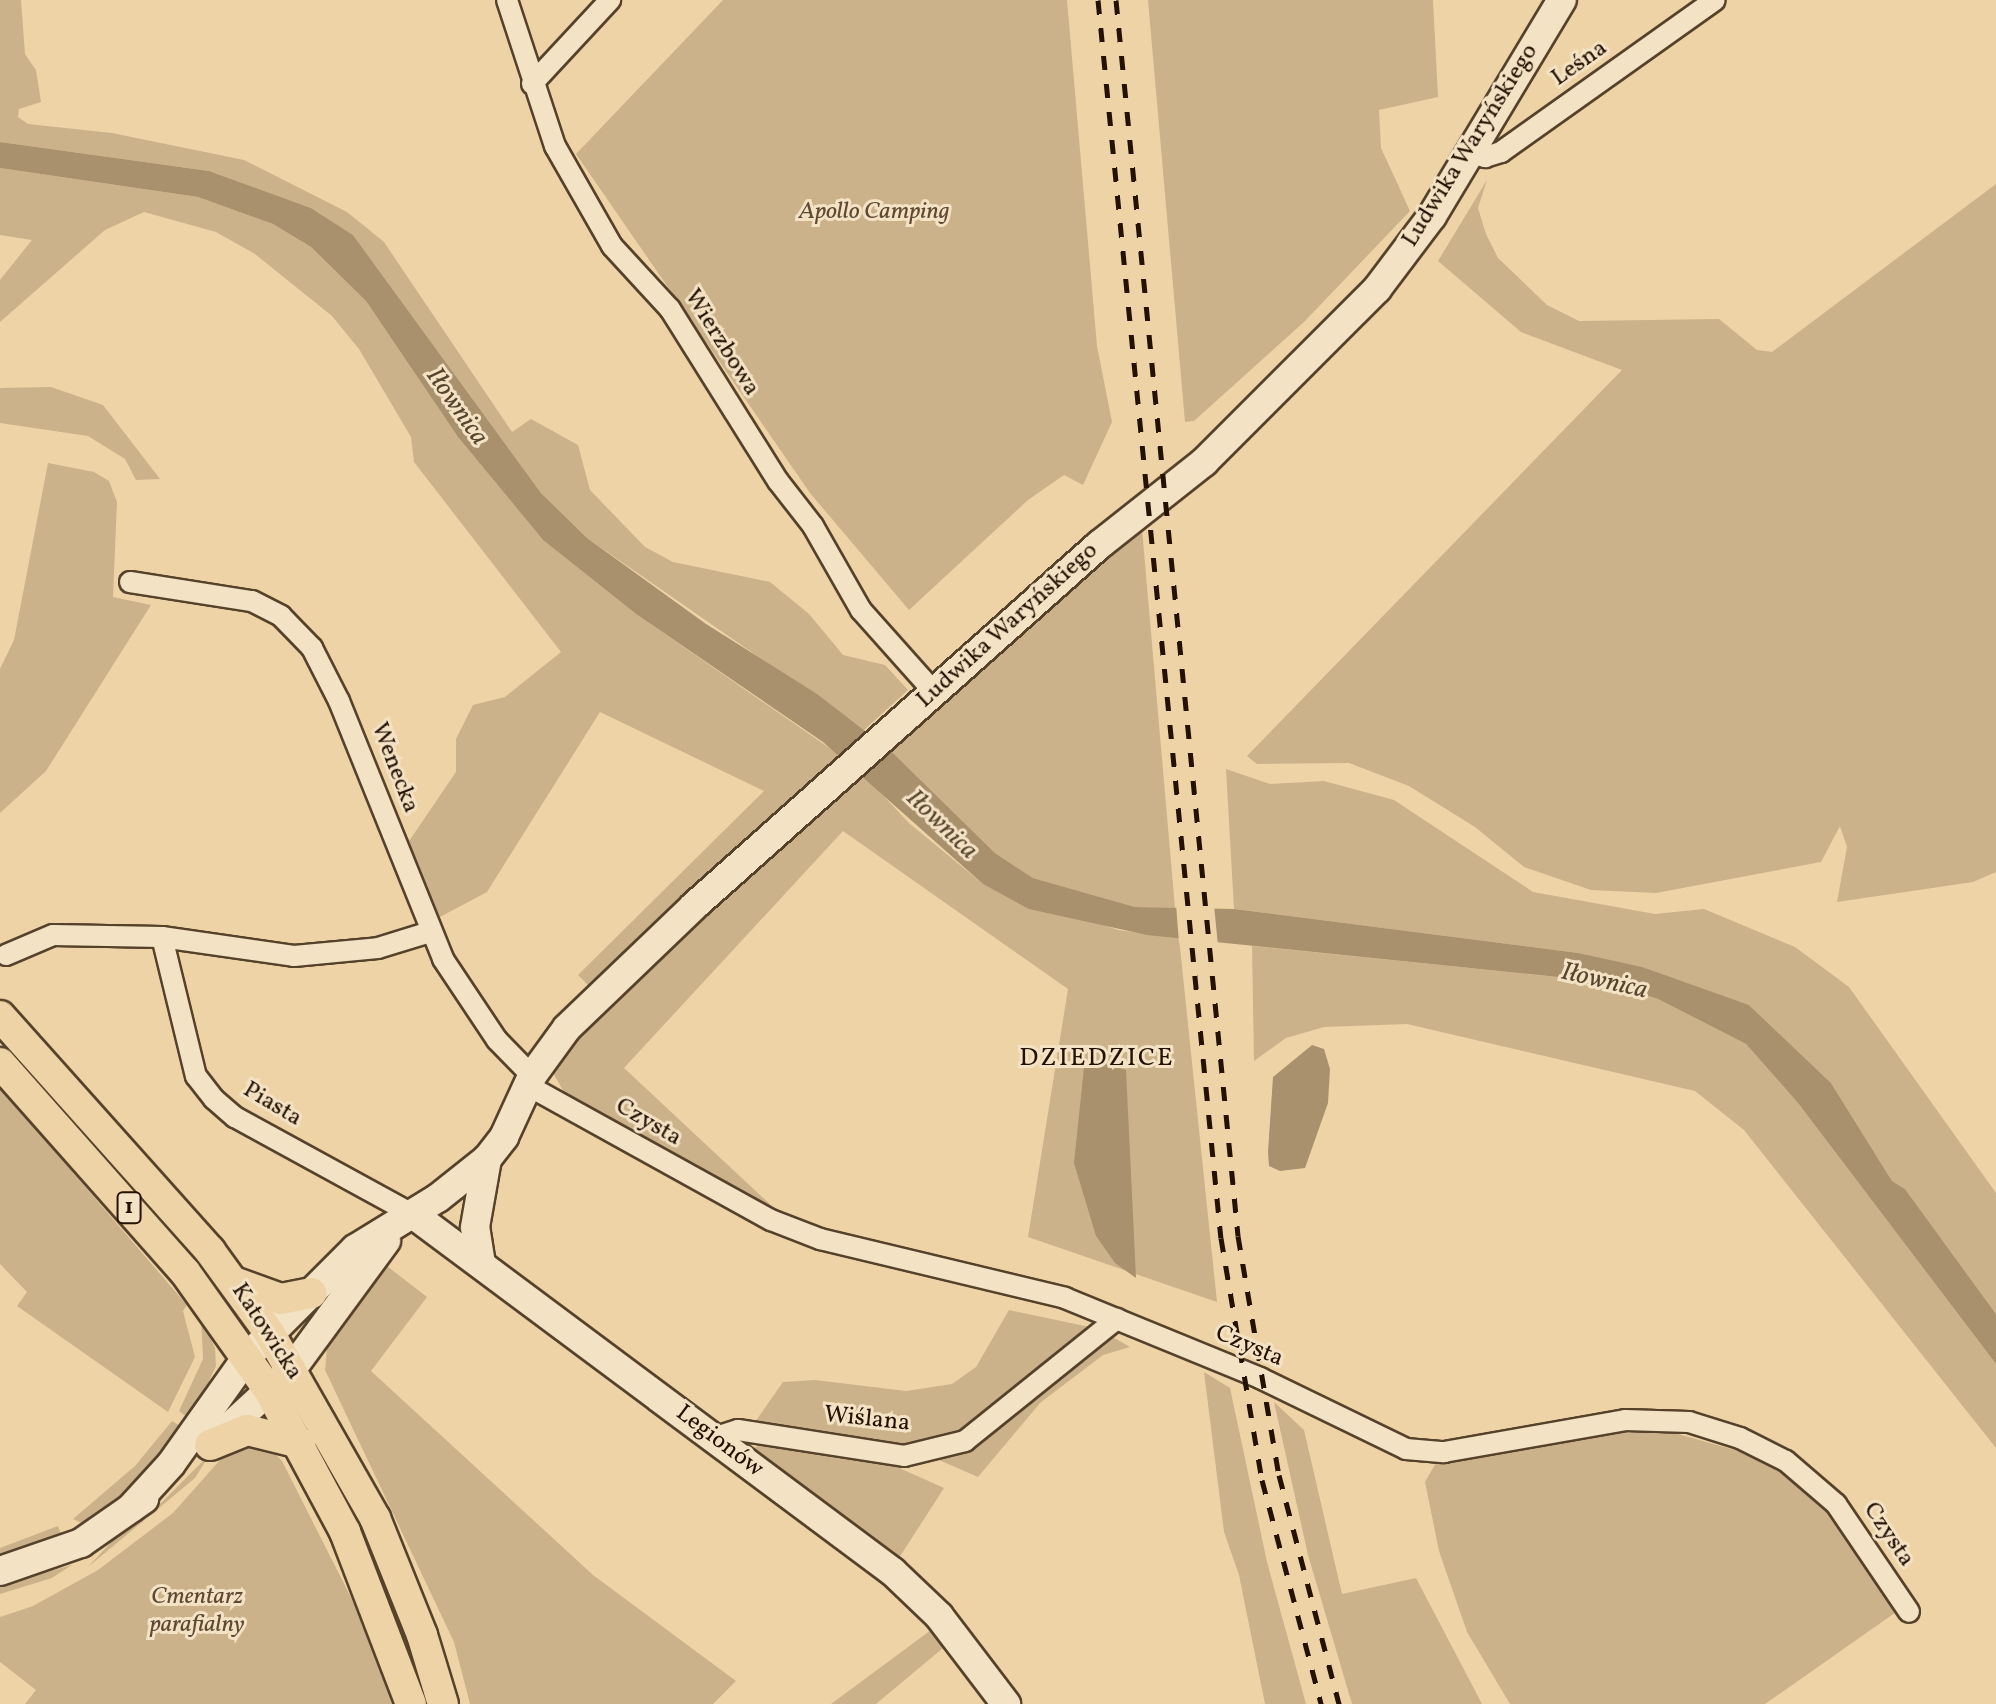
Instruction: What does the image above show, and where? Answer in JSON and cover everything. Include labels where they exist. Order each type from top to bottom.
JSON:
[{"type":"main road","name":"Katowicka","points":[[0,1016],[234,1282],[270,1334],[375,1518],[422,1635],[443,1704]]},
{"type":"main road","name":"Katowicka","points":[[0,1063],[185,1272],[269,1390],[345,1532],[411,1704]]},
{"type":"main road","points":[[234,1282],[281,1299],[311,1293]]},
{"type":"main road","points":[[210,1445],[247,1430],[300,1443]]},
{"type":"street","name":"Wierzbowa","points":[[507,0],[532,84],[555,146],[612,246],[670,309],[778,481],[813,526],[861,610],[934,692]]},
{"type":"street","points":[[532,84],[610,0]]},
{"type":"street","name":"Ludwika Waryńskiego","points":[[409,1218],[487,1159],[504,1137],[530,1080],[567,1028],[1107,538],[1192,472],[1312,357],[1377,289],[1471,153],[1562,0]]},
{"type":"street","name":"Leśna","points":[[1471,153],[1485,157],[1501,152],[1715,0]]},
{"type":"street","name":"Wenecka","points":[[130,582],[252,601],[281,616],[312,648],[339,701],[430,932],[457,984],[530,1080]]},
{"type":"street","points":[[6,955],[53,935],[162,937],[294,956],[378,948],[430,932]]},
{"type":"street","name":"Piasta","points":[[162,937],[196,1076],[214,1099],[235,1117],[409,1218]]},
{"type":"street","name":"Czysta","points":[[530,1080],[721,1194],[820,1239],[1013,1282],[1117,1319],[1260,1378],[1406,1449],[1444,1452],[1625,1420],[1689,1422],[1740,1438],[1786,1461],[1836,1504],[1909,1612]]},
{"type":"street","points":[[481,1264],[475,1227],[487,1159]]},
{"type":"street","points":[[131,1508],[171,1464],[247,1357],[355,1249],[409,1218]]},
{"type":"street","points":[[0,1571],[81,1543],[210,1445],[292,1369],[331,1309],[409,1218]]},
{"type":"street","name":"Legionów","points":[[409,1218],[481,1264],[893,1572],[939,1616],[1006,1704]]},
{"type":"street","name":"Wiślana","points":[[713,1438],[738,1430],[904,1456],[965,1441],[1117,1319]]},
{"type":"green space","points":[[0,0],[21,0],[25,54],[36,70],[41,102],[19,109],[18,117],[28,124],[112,133],[244,160],[347,212],[384,242],[512,432],[531,419],[578,445],[590,490],[645,547],[673,562],[770,582],[809,614],[843,655],[885,665],[908,690],[864,730],[587,538],[541,493],[353,235],[311,208],[209,171],[0,142]]},
{"type":"green space","name":"Apollo Camping","points":[[723,0],[1067,0],[1097,346],[1112,422],[1083,485],[1064,475],[1028,500],[909,610],[810,493],[576,154]]},
{"type":"green space","points":[[1148,0],[1433,0],[1438,97],[1379,110],[1381,148],[1410,211],[1304,322],[1194,421],[1185,422]]},
{"type":"green space","points":[[0,168],[198,197],[273,224],[311,247],[366,301],[458,437],[543,540],[636,614],[841,756],[589,986],[578,975],[764,791],[600,712],[487,892],[438,918],[405,847],[456,772],[456,739],[473,705],[505,697],[561,652],[414,462],[411,437],[359,349],[332,316],[255,254],[216,232],[144,212],[105,230],[0,322],[0,280],[32,240],[0,235]]},
{"type":"green space","points":[[1487,180],[1478,208],[1486,234],[1498,258],[1547,305],[1579,321],[1719,319],[1757,350],[1772,352],[1996,184],[1996,872],[1973,882],[1837,902],[1847,847],[1840,826],[1821,862],[1656,893],[1591,890],[1524,867],[1475,827],[1409,786],[1349,763],[1257,764],[1247,756],[1622,370],[1521,332],[1438,261]]},
{"type":"green space","points":[[51,387],[103,405],[160,479],[136,480],[125,459],[88,436],[0,423],[0,388]]},
{"type":"green space","points":[[48,463],[94,472],[109,481],[117,502],[113,597],[151,605],[46,771],[0,813],[0,669],[14,640]]},
{"type":"green space","points":[[1142,529],[1175,908],[1135,907],[1033,878],[995,853],[891,751]]},
{"type":"green space","points":[[1226,769],[1270,784],[1324,781],[1394,800],[1533,892],[1655,914],[1704,909],[1795,947],[1849,987],[1996,1193],[1996,1314],[1905,1189],[1892,1181],[1831,1083],[1749,1005],[1578,953],[1234,909]]},
{"type":"green space","points":[[864,775],[909,823],[983,884],[1118,930],[1179,938],[1217,1302],[1028,1237],[1068,989],[843,831],[624,1068],[774,1208],[564,1092],[553,1073],[567,1047],[611,999]]},
{"type":"green space","points":[[1252,946],[1606,982],[1658,999],[1746,1044],[1798,1103],[1996,1364],[1996,1448],[1744,1130],[1695,1091],[1407,1024],[1324,1027],[1286,1038],[1254,1061]]},
{"type":"green space","points":[[0,1088],[187,1305],[183,1311],[195,1357],[168,1412],[17,1306],[27,1292],[0,1264]]},
{"type":"green space","points":[[383,1263],[427,1297],[371,1371],[593,1575],[736,1681],[713,1704],[470,1704],[454,1642],[325,1370],[328,1338]]},
{"type":"green space","points":[[1009,1310],[1099,1329],[1130,1347],[1103,1355],[1040,1403],[978,1477],[909,1447],[755,1422],[783,1382],[815,1380],[906,1391],[952,1384],[976,1367]]},
{"type":"green space","points":[[201,1317],[215,1348],[216,1366],[191,1420],[179,1411],[203,1359]]},
{"type":"green space","points":[[1204,1372],[1230,1388],[1267,1562],[1306,1704],[1265,1704],[1239,1575],[1224,1532]]},
{"type":"green space","points":[[1274,1402],[1304,1430],[1342,1594],[1416,1578],[1482,1704],[1352,1704],[1308,1555]]},
{"type":"green space","points":[[172,1421],[185,1429],[130,1495],[88,1526],[73,1519],[135,1466]]},
{"type":"green space","points":[[1671,1432],[1742,1452],[1791,1475],[1833,1515],[1899,1610],[1765,1704],[1510,1704],[1467,1632],[1439,1551],[1425,1482],[1436,1463],[1607,1433]]},
{"type":"green space","name":"Cmentarz parafialny","points":[[246,1443],[268,1446],[282,1461],[376,1647],[392,1704],[25,1704],[36,1690],[0,1662],[0,1617],[33,1606],[98,1570],[173,1513],[227,1452]]},
{"type":"green space","points":[[767,1443],[897,1467],[944,1488],[897,1561],[748,1450]]},
{"type":"green space","points":[[210,1454],[195,1478],[88,1567],[115,1538],[162,1502]]},
{"type":"green space","points":[[58,1526],[62,1537],[0,1558],[0,1548]]},
{"type":"green space","points":[[72,1565],[52,1578],[0,1594],[0,1585]]},
{"type":"green space","points":[[931,1630],[943,1648],[876,1704],[831,1704]]},
{"type":"water","name":"Iłownica","points":[[0,142],[209,171],[311,208],[353,235],[541,493],[587,538],[706,624],[817,694],[891,751],[995,853],[1033,878],[1135,907],[1234,909],[1578,953],[1642,967],[1749,1005],[1831,1083],[1892,1181],[1905,1189],[1996,1314],[1996,1364],[1798,1103],[1746,1044],[1658,999],[1606,982],[1147,935],[1029,909],[983,884],[823,742],[636,614],[543,540],[458,437],[366,301],[311,247],[273,224],[198,197],[0,168]]},
{"type":"water","points":[[1312,1045],[1324,1049],[1330,1069],[1328,1103],[1305,1168],[1280,1171],[1269,1166],[1273,1077]]},
{"type":"water","points":[[1085,1058],[1126,1070],[1136,1278],[1115,1263],[1096,1236],[1074,1163]]},
{"type":"pier","points":[[1176,904],[1214,905],[1218,946],[1179,943]]},
{"type":"railway","points":[[1098,0],[1221,1238],[1262,1480],[1321,1704]]},
{"type":"railway","points":[[1116,0],[1238,1236],[1279,1475],[1339,1704]]},
{"type":"district","name":"DZIEDZICE","points":[[1097,1059]]}]
